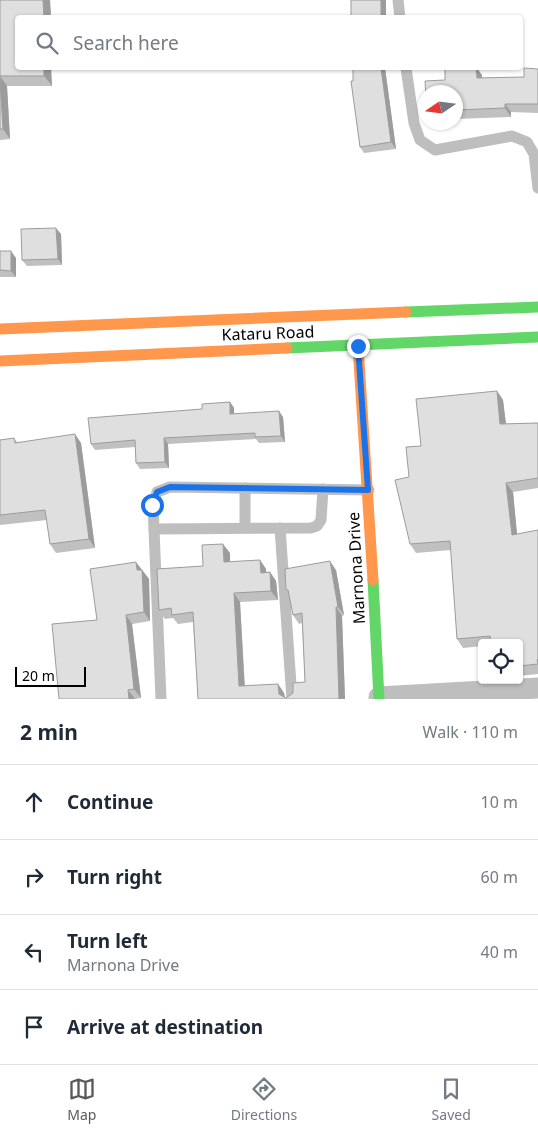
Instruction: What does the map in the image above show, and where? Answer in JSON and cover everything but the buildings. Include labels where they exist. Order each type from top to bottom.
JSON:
[{"type":"street","name":"Kataru Road","points":[[0,328],[538,307]]},
{"type":"street","name":"Kataru Road","points":[[0,361],[538,337]]},
{"type":"street","name":"Marnona Drive","points":[[358,346],[379,698]]},
{"type":"street","points":[[379,698],[538,688]]},
{"type":"lane","points":[[398,0],[400,15]]},
{"type":"lane","points":[[406,70],[414,123],[420,140],[435,150],[512,136],[527,142],[534,154],[538,188]]},
{"type":"lane","points":[[161,699],[152,505],[157,492],[170,487],[368,490]]},
{"type":"lane","points":[[244,528],[245,488]]},
{"type":"lane","points":[[154,529],[317,526],[321,520],[323,489]]},
{"type":"lane","points":[[280,528],[292,699]]},
{"type":"traffic: fast","points":[[406,312],[538,307]]},
{"type":"traffic: fast","points":[[287,348],[538,337]]},
{"type":"traffic: fast","points":[[373,580],[379,699]]},
{"type":"traffic: slow","points":[[0,329],[406,312]]},
{"type":"traffic: slow","points":[[358,346],[373,580]]},
{"type":"traffic: slow","points":[[0,361],[287,348]]},
{"type":"route","points":[[152,505],[157,492],[170,487],[368,490],[358,346]]}]
